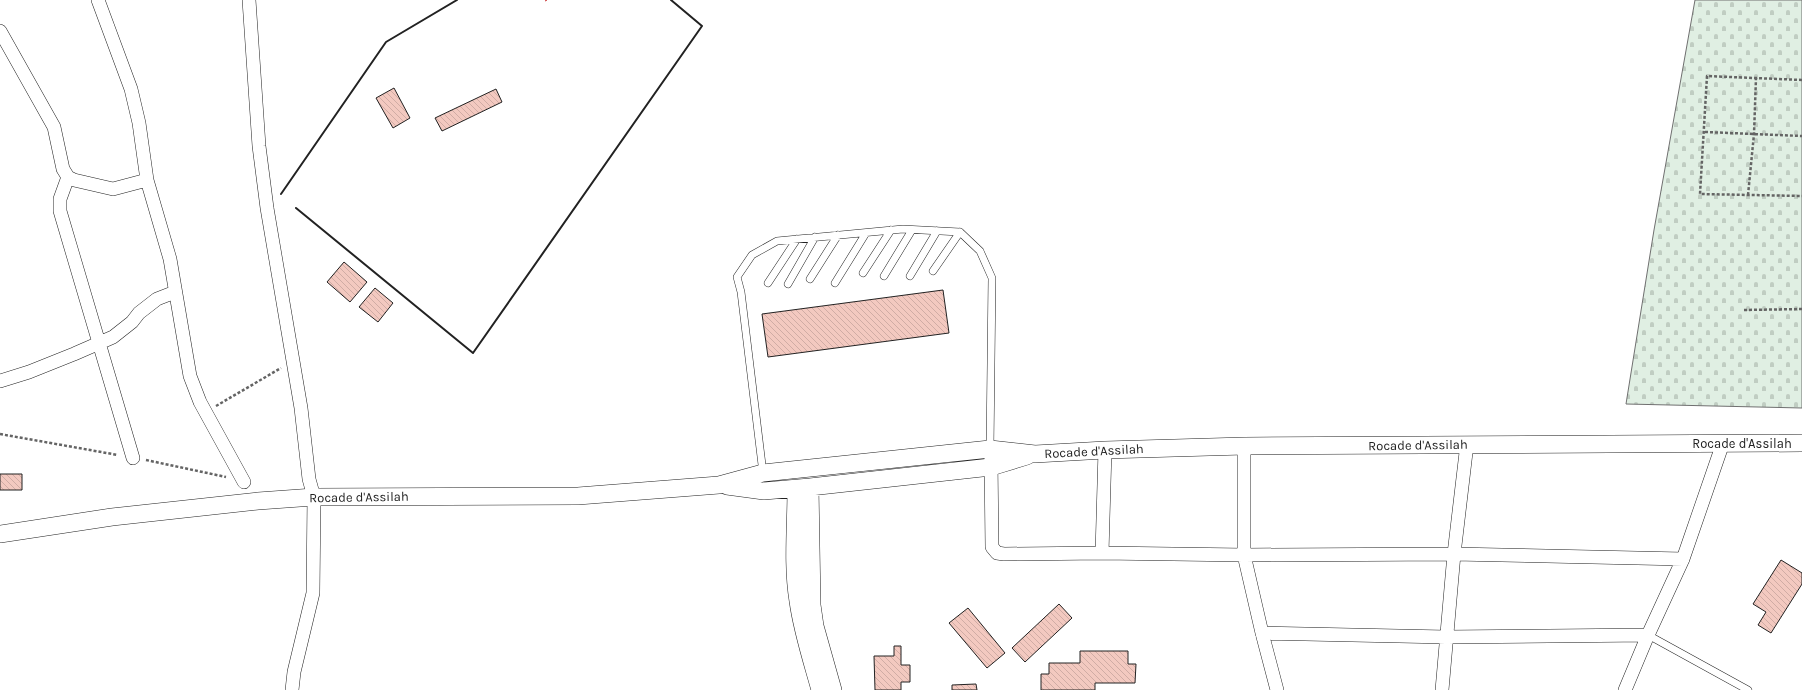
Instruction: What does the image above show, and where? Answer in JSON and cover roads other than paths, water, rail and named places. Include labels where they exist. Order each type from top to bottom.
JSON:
[{"type":"street","points":[[98,0],[131,89],[139,123],[147,180],[170,259],[190,376],[205,412],[244,482]]},
{"type":"street","points":[[249,0],[259,146],[276,268],[302,408],[309,479],[314,497],[313,593],[294,672],[292,690]]},
{"type":"street","points":[[0,31],[54,127],[63,169],[68,177],[74,180],[113,189],[147,180]]},
{"type":"street","points":[[68,177],[60,199],[60,211],[133,458]]},
{"type":"street","points":[[0,381],[29,372],[100,343],[123,329],[139,313],[157,299],[175,292]]},
{"type":"street","name":"Rocade d'Assilah","points":[[0,534],[160,511],[314,497],[578,496],[763,482],[990,449],[1035,454],[1105,450],[1244,446],[1802,442]]},
{"type":"street","points":[[1625,690],[1648,635],[1683,559],[1723,443]]},
{"type":"street","points":[[1442,690],[1454,554],[1467,444]]},
{"type":"street","points":[[1244,446],[1244,555],[1277,690]]},
{"type":"street","points":[[990,449],[992,547],[997,553],[1244,555],[1454,554],[1683,559]]},
{"type":"street","points":[[1102,553],[1105,450]]},
{"type":"street","name":"Rocade d'Assilah","points":[[763,482],[803,488],[991,467],[1035,454]]},
{"type":"street","points":[[803,488],[796,578],[798,601],[804,634],[820,690]]},
{"type":"street","points":[[803,488],[815,626],[833,690]]},
{"type":"street","points":[[1262,633],[1446,637],[1648,635]]},
{"type":"lane","points":[[863,273],[891,230]]},
{"type":"lane","points":[[763,482],[741,292],[737,277],[752,255],[777,241],[891,230],[960,232],[980,251],[992,278],[990,449]]},
{"type":"lane","points":[[884,276],[912,230]]},
{"type":"lane","points":[[910,276],[937,231]]},
{"type":"lane","points":[[933,271],[960,232]]},
{"type":"lane","points":[[835,283],[866,233]]},
{"type":"lane","points":[[810,279],[838,235]]},
{"type":"lane","points":[[788,284],[815,237]]},
{"type":"lane","points":[[768,282],[797,239]]},
{"type":"lane","points":[[1648,635],[1748,690]]}]
